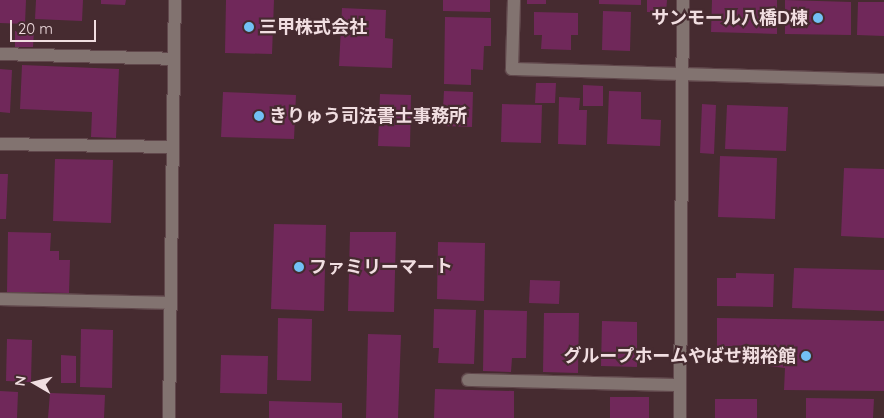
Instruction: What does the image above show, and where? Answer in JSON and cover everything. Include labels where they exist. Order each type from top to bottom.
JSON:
[{"type":"street","points":[[169,418],[175,0]]},
{"type":"street","points":[[514,0],[512,70],[683,73],[884,80]]},
{"type":"street","points":[[680,418],[683,0]]},
{"type":"street","points":[[0,54],[174,59]]},
{"type":"street","points":[[0,144],[172,146]]},
{"type":"street","points":[[0,299],[170,303]]},
{"type":"street","points":[[468,380],[680,385]]},
{"type":"building","points":[[0,0],[26,0],[25,24],[0,23]]},
{"type":"building","points":[[36,0],[83,0],[82,21],[35,19]]},
{"type":"building","points":[[101,0],[126,0],[125,5],[101,4]]},
{"type":"building","name":"三甲株式会社","points":[[226,0],[274,0],[272,54],[225,53]]},
{"type":"building","points":[[443,0],[490,0],[490,12],[443,11]]},
{"type":"building","points":[[527,0],[546,0],[546,4],[527,4]]},
{"type":"building","points":[[599,0],[641,0],[641,5],[599,4]]},
{"type":"building","points":[[647,0],[667,0],[666,13],[647,12]]},
{"type":"building","points":[[712,0],[777,0],[777,34],[711,32]]},
{"type":"building","name":"サンモール八橋D棟","points":[[785,0],[851,2],[851,35],[785,34]]},
{"type":"building","points":[[858,2],[884,2],[884,36],[857,35]]},
{"type":"building","points":[[342,8],[386,10],[385,38],[393,39],[392,68],[339,66]]},
{"type":"building","points":[[603,11],[631,12],[630,51],[602,50]]},
{"type":"building","points":[[534,12],[578,13],[578,35],[571,35],[571,50],[541,49],[542,35],[534,35]]},
{"type":"building","points":[[445,17],[491,18],[491,46],[484,46],[483,70],[471,69],[471,85],[444,84]]},
{"type":"building","points":[[15,31],[34,31],[33,47],[15,47]]},
{"type":"building","points":[[22,65],[119,69],[116,138],[91,137],[92,112],[20,109]]},
{"type":"building","points":[[0,69],[12,70],[10,113],[0,112]]},
{"type":"building","points":[[536,83],[556,83],[555,103],[535,103]]},
{"type":"building","points":[[583,85],[603,86],[603,106],[583,106]]},
{"type":"building","points":[[444,91],[473,92],[472,127],[442,126]]},
{"type":"building","points":[[609,91],[641,92],[641,119],[661,120],[660,146],[607,144]]},
{"type":"building","name":"きりゅう司法書士事務所","points":[[223,92],[296,95],[294,139],[221,137]]},
{"type":"building","points":[[380,94],[411,95],[410,147],[378,146]]},
{"type":"building","points":[[559,97],[580,98],[579,110],[587,110],[586,145],[558,144]]},
{"type":"building","points":[[502,104],[542,105],[541,143],[501,142]]},
{"type":"building","points":[[702,104],[716,105],[714,154],[700,153]]},
{"type":"building","points":[[727,105],[788,107],[786,151],[725,149]]},
{"type":"building","points":[[720,156],[777,158],[775,219],[718,217]]},
{"type":"building","points":[[55,159],[113,160],[111,223],[53,221]]},
{"type":"building","points":[[844,168],[884,169],[884,238],[841,236]]},
{"type":"building","points":[[0,174],[8,174],[6,219],[0,219]]},
{"type":"building","name":"ファミリーマート","points":[[274,224],[326,225],[324,311],[271,309]]},
{"type":"building","points":[[8,232],[51,233],[50,251],[59,251],[59,260],[70,260],[69,293],[7,292]]},
{"type":"building","points":[[350,232],[396,232],[394,312],[348,311]]},
{"type":"building","points":[[438,242],[485,243],[484,301],[437,299]]},
{"type":"building","points":[[794,268],[884,270],[884,311],[792,308]]},
{"type":"building","points":[[736,273],[774,274],[773,307],[717,306],[717,278],[736,278]]},
{"type":"building","points":[[530,280],[560,281],[559,304],[529,303]]},
{"type":"building","points":[[434,309],[476,310],[474,364],[438,363],[439,348],[433,348]]},
{"type":"building","points":[[484,310],[527,311],[526,358],[512,358],[511,372],[483,371]]},
{"type":"building","points":[[544,313],[579,313],[578,373],[543,372]]},
{"type":"building","points":[[278,318],[312,319],[311,381],[277,380]]},
{"type":"building","name":"グループホームやばせ翔裕館","points":[[717,318],[884,321],[884,391],[784,390],[785,368],[728,361],[728,350],[717,350]]},
{"type":"building","points":[[602,321],[637,322],[637,367],[601,366]]},
{"type":"building","points":[[81,329],[113,330],[112,388],[80,387]]},
{"type":"building","points":[[368,334],[401,335],[398,418],[366,418]]},
{"type":"building","points":[[7,339],[32,340],[31,382],[6,381]]},
{"type":"building","points":[[61,355],[76,356],[76,383],[61,383]]},
{"type":"building","points":[[221,355],[268,356],[267,394],[220,393]]},
{"type":"building","points":[[435,389],[514,391],[514,418],[434,418]]},
{"type":"building","points":[[0,391],[18,392],[17,418],[0,418]]},
{"type":"building","points":[[50,393],[105,395],[104,418],[48,418]]},
{"type":"building","points":[[610,397],[649,397],[649,418],[610,418]]},
{"type":"building","points":[[806,398],[874,399],[873,418],[806,418]]},
{"type":"building","points":[[715,399],[757,399],[757,418],[715,418]]},
{"type":"building","points":[[269,401],[342,403],[342,418],[269,418]]},
{"type":"place","name":"サンモール八橋D棟","points":[[818,18]]},
{"type":"place","name":"三甲株式会社","points":[[249,27]]},
{"type":"place","name":"きりゅう司法書士事務所","points":[[259,116]]},
{"type":"place","name":"ファミリーマート","points":[[299,267]]},
{"type":"place","name":"グループホームやばせ翔裕館","points":[[806,356]]}]
